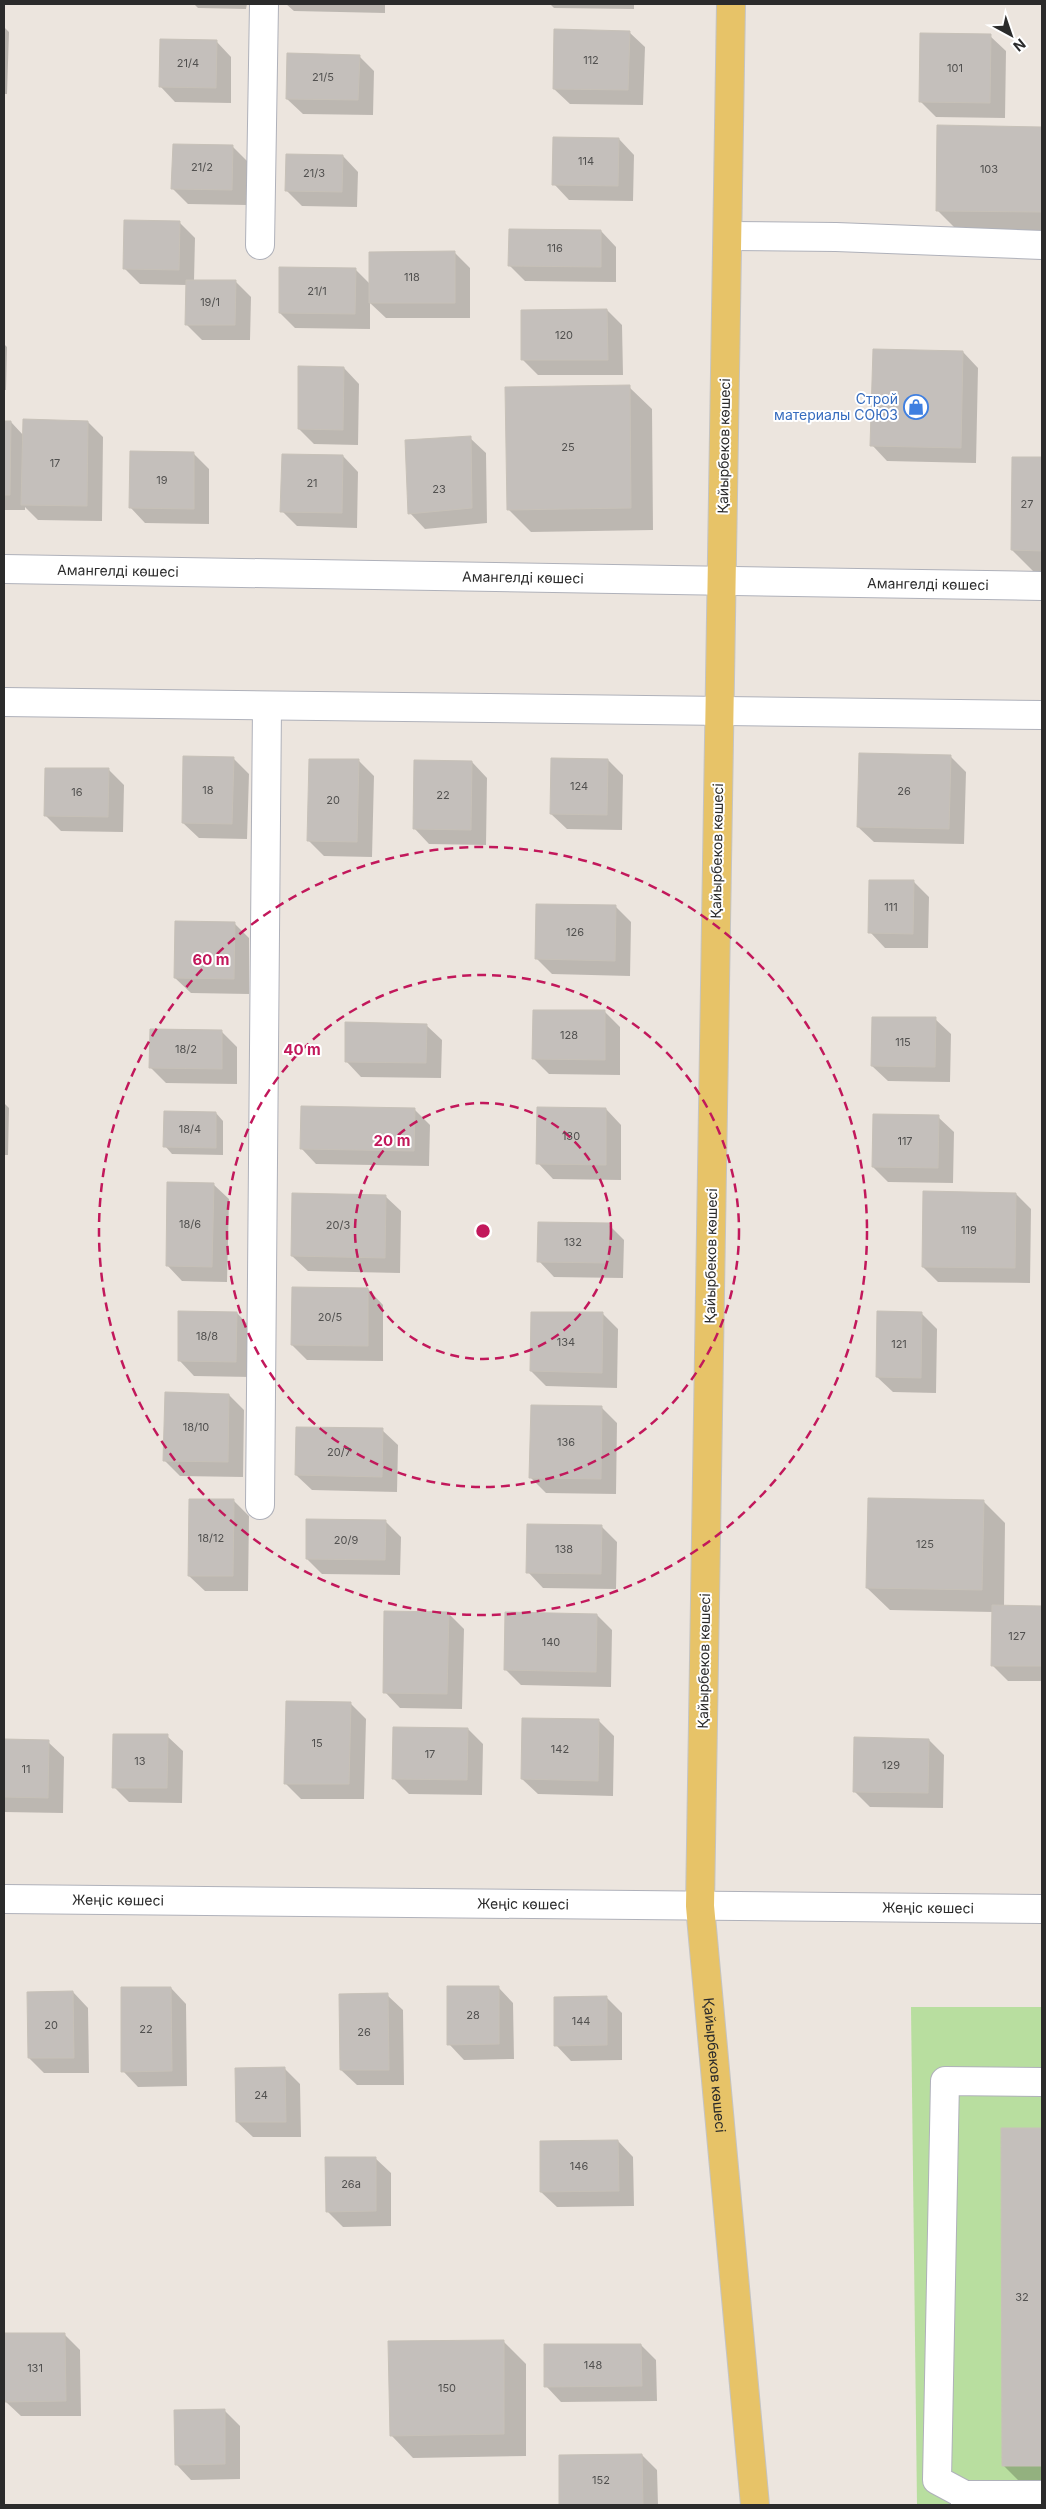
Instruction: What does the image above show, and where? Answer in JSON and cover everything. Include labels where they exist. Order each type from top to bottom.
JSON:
[{"type":"main road","name":"Қайырбеков көшесі","points":[[731,4],[700,1906],[755,2505]]},
{"type":"street","points":[[260,245],[264,4]]},
{"type":"street","points":[[728,236],[836,237],[1042,246]]},
{"type":"street","name":"Амангелді көшесі","points":[[4,569],[1042,586]]},
{"type":"street","points":[[4,702],[1042,714]]},
{"type":"street","points":[[260,1505],[267,706]]},
{"type":"street","name":"Жеңіс көшесі","points":[[4,1899],[1042,1909]]},
{"type":"street","points":[[1042,2082],[945,2080],[937,2480],[965,2500],[1042,2495]]},
{"type":"green space","points":[[911,2007],[1042,2007],[1042,2505],[917,2505]]},
{"type":"building","points":[[554,29],[630,31],[628,90],[553,89]]},
{"type":"building","points":[[920,33],[991,34],[990,103],[919,102]]},
{"type":"building","points":[[160,39],[217,40],[216,88],[159,87]]},
{"type":"building","points":[[287,53],[360,55],[358,100],[286,99]]},
{"type":"building","points":[[937,125],[1042,127],[1042,212],[936,211]]},
{"type":"building","points":[[553,137],[619,138],[618,186],[552,185]]},
{"type":"building","points":[[173,144],[233,145],[232,190],[171,189]]},
{"type":"building","points":[[286,154],[343,155],[342,192],[285,191]]},
{"type":"building","points":[[124,220],[180,221],[179,270],[123,269]]},
{"type":"building","points":[[509,229],[601,230],[601,267],[508,266]]},
{"type":"building","points":[[455,251],[455,303],[369,303],[369,252]]},
{"type":"building","points":[[279,267],[356,268],[355,314],[279,313]]},
{"type":"building","points":[[186,280],[236,280],[235,325],[185,325]]},
{"type":"building","points":[[607,309],[608,360],[521,360],[521,310]]},
{"type":"building","points":[[873,349],[963,351],[961,448],[870,446]]},
{"type":"building","points":[[298,366],[344,367],[343,430],[298,429]]},
{"type":"building","points":[[630,385],[631,508],[507,510],[505,387]]},
{"type":"building","points":[[23,419],[88,421],[87,506],[21,505]]},
{"type":"building","points":[[4,421],[11,421],[10,495],[4,495]]},
{"type":"building","points":[[471,436],[472,508],[408,514],[405,440]]},
{"type":"building","points":[[130,451],[194,452],[194,509],[129,508]]},
{"type":"building","points":[[282,454],[343,455],[342,513],[280,512]]},
{"type":"building","points":[[1012,457],[1042,457],[1042,551],[1011,550]]},
{"type":"building","points":[[859,753],[951,755],[949,829],[857,827]]},
{"type":"building","points":[[183,756],[234,757],[232,824],[182,823]]},
{"type":"building","points":[[551,758],[608,759],[607,815],[550,814]]},
{"type":"building","points":[[309,759],[359,759],[357,842],[307,841]]},
{"type":"building","points":[[414,760],[472,761],[471,830],[413,829]]},
{"type":"building","points":[[45,768],[109,768],[108,817],[44,816]]},
{"type":"building","points":[[869,880],[914,880],[913,934],[868,933]]},
{"type":"building","points":[[536,904],[616,905],[615,961],[535,959]]},
{"type":"building","points":[[175,921],[235,922],[234,979],[174,978]]},
{"type":"building","points":[[533,1010],[605,1010],[605,1060],[532,1059]]},
{"type":"building","points":[[872,1017],[936,1017],[935,1067],[871,1066]]},
{"type":"building","points":[[345,1022],[427,1024],[426,1063],[345,1062]]},
{"type":"building","points":[[150,1029],[222,1030],[222,1069],[149,1068]]},
{"type":"building","points":[[301,1106],[415,1108],[414,1151],[300,1149]]},
{"type":"building","points":[[537,1107],[606,1108],[606,1165],[536,1164]]},
{"type":"building","points":[[164,1111],[216,1112],[216,1148],[163,1147]]},
{"type":"building","points":[[873,1114],[939,1115],[938,1168],[872,1167]]},
{"type":"building","points":[[167,1182],[214,1183],[212,1267],[166,1266]]},
{"type":"building","points":[[923,1191],[1016,1193],[1015,1268],[922,1267]]},
{"type":"building","points":[[292,1193],[386,1195],[385,1258],[291,1256]]},
{"type":"building","points":[[538,1222],[609,1223],[608,1263],[537,1262]]},
{"type":"building","points":[[292,1287],[368,1288],[368,1346],[291,1345]]},
{"type":"building","points":[[178,1311],[237,1312],[236,1362],[178,1361]]},
{"type":"building","points":[[877,1311],[922,1312],[921,1378],[876,1377]]},
{"type":"building","points":[[531,1312],[603,1312],[602,1373],[530,1371]]},
{"type":"building","points":[[165,1392],[229,1394],[228,1462],[163,1461]]},
{"type":"building","points":[[531,1405],[602,1406],[601,1479],[529,1478]]},
{"type":"building","points":[[296,1427],[383,1428],[382,1477],[295,1475]]},
{"type":"building","points":[[868,1498],[984,1500],[982,1590],[866,1588]]},
{"type":"building","points":[[189,1499],[234,1499],[233,1576],[188,1576]]},
{"type":"building","points":[[306,1519],[386,1520],[385,1560],[306,1559]]},
{"type":"building","points":[[527,1524],[602,1525],[601,1574],[526,1573]]},
{"type":"building","points":[[992,1605],[1042,1606],[1042,1666],[991,1666]]},
{"type":"building","points":[[384,1611],[449,1612],[447,1694],[383,1693]]},
{"type":"building","points":[[505,1612],[597,1614],[596,1672],[504,1670]]},
{"type":"building","points":[[286,1701],[351,1702],[349,1784],[284,1784]]},
{"type":"building","points":[[522,1718],[599,1719],[598,1781],[521,1779]]},
{"type":"building","points":[[393,1727],[468,1728],[467,1780],[392,1779]]},
{"type":"building","points":[[113,1734],[168,1734],[167,1788],[112,1788]]},
{"type":"building","points":[[854,1737],[929,1739],[928,1793],[853,1792]]},
{"type":"building","points":[[4,1739],[49,1740],[48,1798],[4,1797]]},
{"type":"building","points":[[447,1986],[499,1986],[499,2044],[447,2045]]},
{"type":"building","points":[[121,1987],[171,1987],[172,2071],[121,2072]]},
{"type":"building","points":[[73,1991],[74,2058],[28,2058],[27,1992]]},
{"type":"building","points":[[388,1993],[389,2070],[340,2070],[339,1994]]},
{"type":"building","points":[[607,1996],[607,2045],[554,2046],[554,1997]]},
{"type":"building","points":[[285,2067],[286,2122],[236,2122],[235,2068]]},
{"type":"building","points":[[1001,2128],[1042,2128],[1042,2466],[1002,2466]]},
{"type":"building","points":[[618,2140],[619,2191],[540,2192],[540,2141]]},
{"type":"building","points":[[325,2157],[376,2157],[376,2211],[326,2212]]},
{"type":"building","points":[[4,2333],[65,2333],[66,2401],[4,2402]]},
{"type":"building","points":[[504,2340],[504,2434],[390,2436],[388,2341]]},
{"type":"building","points":[[544,2344],[641,2344],[642,2386],[544,2387]]},
{"type":"building","points":[[225,2409],[225,2464],[175,2465],[174,2410]]},
{"type":"building","points":[[642,2454],[643,2505],[559,2505],[559,2455]]},
{"type":"place","name":"Строй материалы СОЮЗ","points":[[916,407]]}]
